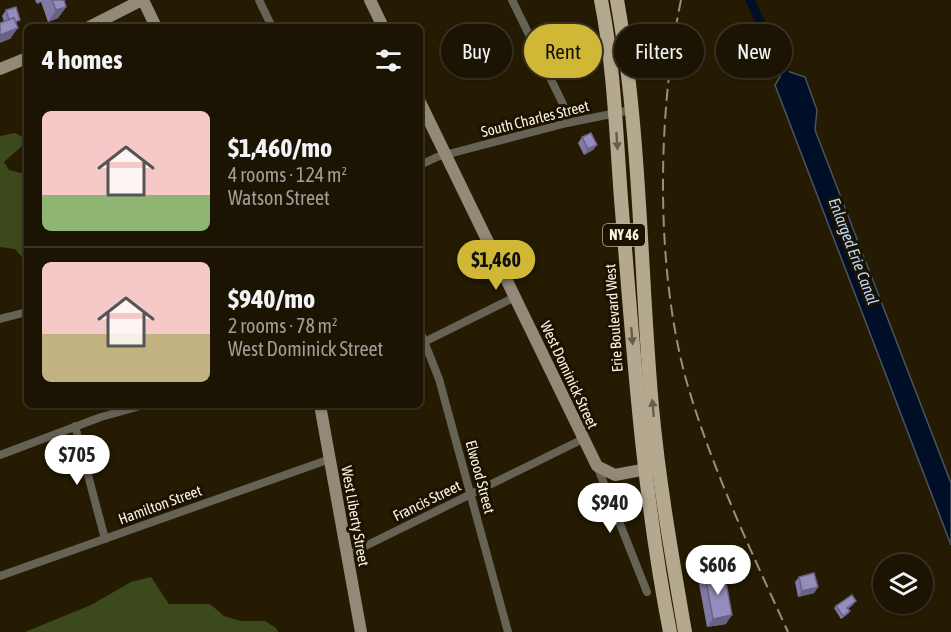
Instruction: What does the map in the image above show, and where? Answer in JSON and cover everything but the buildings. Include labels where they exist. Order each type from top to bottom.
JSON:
[{"type":"main road","name":"Erie Boulevard West","points":[[601,0],[615,113],[630,325],[645,470],[670,632]]},
{"type":"main road","name":"NY 46","points":[[617,0],[631,110],[652,408],[685,632]]},
{"type":"street","points":[[95,24],[142,0],[154,24]]},
{"type":"street","points":[[259,0],[271,24]]},
{"type":"street","points":[[370,0],[382,24]]},
{"type":"street","points":[[512,0],[563,104],[567,123]]},
{"type":"street","points":[[0,69],[24,59]]},
{"type":"street","name":"West Dominick Street","points":[[423,108],[597,466],[647,592]]},
{"type":"street","name":"South Charles Street","points":[[423,164],[446,155],[567,123],[631,110]]},
{"type":"street","points":[[423,343],[515,297]]},
{"type":"street","points":[[0,320],[24,313]]},
{"type":"street","name":"Elwood Street","points":[[423,343],[439,380],[508,632]]},
{"type":"street","points":[[0,455],[75,426],[134,408]]},
{"type":"street","name":"West Liberty Street","points":[[321,408],[361,632]]},
{"type":"street","points":[[75,426],[105,539]]},
{"type":"street","name":"Francis Street","points":[[347,555],[583,440]]},
{"type":"street","name":"Hamilton Street","points":[[0,576],[330,459]]},
{"type":"street","points":[[597,466],[615,475],[659,466]]},
{"type":"green space","points":[[15,133],[24,138],[21,147],[4,162],[9,170],[24,172],[24,260],[15,249],[0,247],[0,136]]},
{"type":"green space","points":[[151,577],[169,604],[210,604],[224,616],[241,621],[265,621],[278,632],[25,632],[91,605],[131,582]]},
{"type":"water","points":[[792,73],[805,77],[817,110],[815,130],[951,483],[951,545],[775,85],[779,78],[792,78]]},
{"type":"waterway","name":"Enlarged Erie Canal","points":[[750,0],[787,79]]},
{"type":"railway","points":[[681,0],[667,92],[664,141],[663,192],[669,292],[687,383],[708,447],[788,632]]}]
